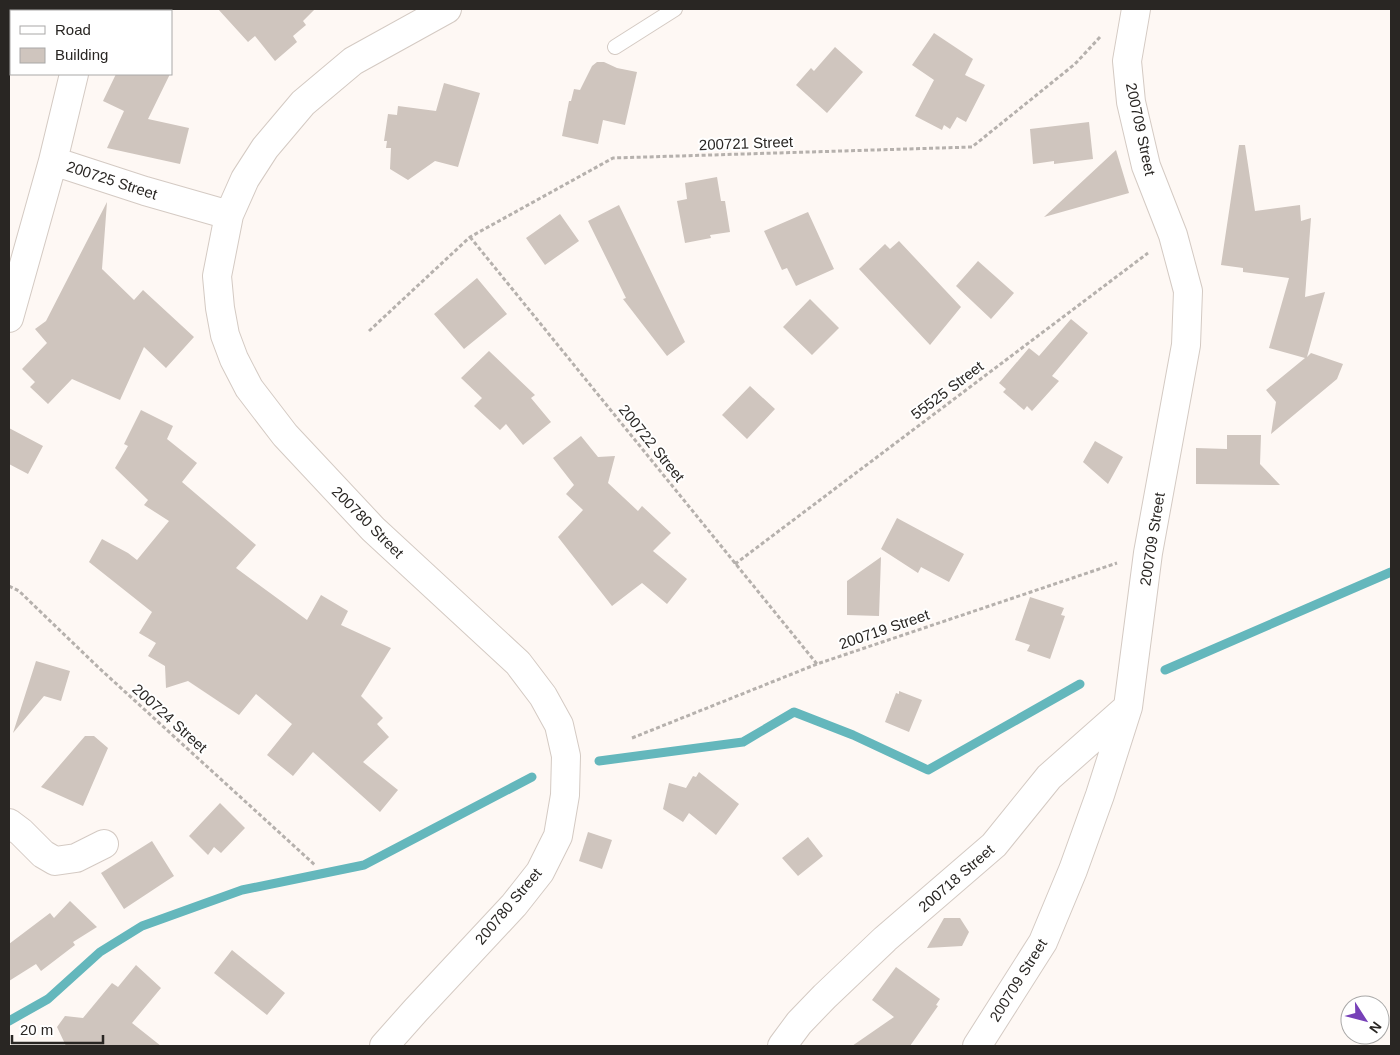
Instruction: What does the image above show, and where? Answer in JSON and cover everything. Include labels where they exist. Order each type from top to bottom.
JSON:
[{"type":"street","name":"200780 Street","points":[[384,1046],[514,905],[540,872],[558,836],[566,795],[566,756],[559,725],[543,696],[518,663],[373,529],[285,435],[249,388],[234,360],[225,335],[217,276],[229,216],[245,180],[265,148],[303,103],[353,60],[446,9]]},
{"type":"street","name":"200709 Street","points":[[978,1046],[1043,942],[1083,842],[1128,707],[1148,553],[1186,345],[1188,291],[1173,235],[1146,166],[1131,102],[1128,62],[1136,9]]},
{"type":"street","name":"200725 Street","points":[[74,75],[53,161],[229,216]]},
{"type":"street","points":[[9,318],[53,161]]},
{"type":"street","name":"200718 Street","points":[[782,1046],[799,1023],[825,996],[885,939],[994,846],[1050,777],[1128,707]]},
{"type":"street","points":[[9,824],[43,854],[55,861],[76,858],[104,844]]},
{"type":"lane","points":[[615,47],[675,9]]},
{"type":"path","name":"200721 Street","points":[[369,331],[470,237],[613,158],[972,147],[1075,64],[1108,29]]},
{"type":"path","name":"55525 Street","points":[[735,564],[1173,235]]},
{"type":"path","name":"200722 Street","points":[[470,237],[816,664]]},
{"type":"path","name":"200719 Street","points":[[632,738],[816,664],[1148,553]]},
{"type":"path","name":"200724 Street","points":[[9,586],[19,591],[99,668],[316,866]]},
{"type":"building","points":[[218,9],[315,9],[303,21],[306,25],[293,36],[297,42],[275,61],[255,36],[248,42]]},
{"type":"building","points":[[934,33],[973,59],[965,75],[985,85],[966,122],[957,117],[950,129],[944,125],[942,130],[915,116],[934,80],[912,65]]},
{"type":"building","points":[[835,47],[863,72],[827,113],[796,85],[811,68],[814,71]]},
{"type":"building","points":[[597,62],[604,62],[617,68],[637,72],[625,125],[603,120],[598,144],[562,136],[569,101],[571,101],[574,89],[580,90],[592,66]]},
{"type":"building","points":[[116,75],[170,75],[148,119],[189,128],[180,164],[107,148],[124,111],[103,101]]},
{"type":"building","points":[[444,83],[480,93],[458,167],[435,161],[408,180],[390,169],[391,148],[386,148],[387,141],[384,141],[388,114],[397,115],[398,106],[436,111]]},
{"type":"building","points":[[1089,122],[1093,159],[1054,164],[1054,161],[1033,164],[1030,129]]},
{"type":"building","points":[[1239,145],[1245,145],[1255,211],[1300,205],[1301,221],[1311,218],[1305,297],[1325,292],[1307,357],[1311,353],[1343,364],[1337,379],[1271,434],[1276,402],[1266,390],[1305,358],[1269,348],[1289,278],[1243,272],[1243,268],[1221,265]]},
{"type":"building","points":[[1116,150],[1129,193],[1044,217]]},
{"type":"building","points":[[717,177],[721,201],[725,201],[730,232],[710,235],[711,238],[685,243],[677,201],[687,199],[685,183]]},
{"type":"building","points":[[107,202],[102,269],[134,300],[143,290],[194,337],[166,368],[144,347],[120,400],[72,379],[48,404],[30,387],[35,382],[22,369],[47,343],[35,329],[46,321]]},
{"type":"building","points":[[619,205],[685,342],[667,356],[623,299],[626,298],[588,221]]},
{"type":"building","points":[[808,212],[834,269],[796,286],[787,268],[782,270],[764,231]]},
{"type":"building","points":[[560,214],[579,241],[545,265],[526,238]]},
{"type":"building","points":[[899,241],[961,307],[930,345],[859,269],[885,244],[890,249]]},
{"type":"building","points":[[978,261],[1014,293],[991,319],[956,286]]},
{"type":"building","points":[[477,278],[507,314],[464,349],[434,314]]},
{"type":"building","points":[[810,299],[839,328],[812,355],[783,327]]},
{"type":"building","points":[[1071,319],[1088,333],[1052,376],[1059,381],[1032,411],[1027,406],[1024,410],[1003,392],[1006,389],[999,383],[1029,348],[1039,356]]},
{"type":"building","points":[[489,351],[535,395],[531,398],[551,422],[523,445],[506,424],[500,430],[474,406],[482,398],[461,378]]},
{"type":"building","points":[[750,386],[775,409],[747,439],[722,415]]},
{"type":"building","points":[[141,410],[173,426],[167,439],[197,463],[182,482],[256,545],[236,568],[307,620],[321,595],[348,611],[341,625],[391,648],[361,696],[383,718],[377,724],[389,737],[363,762],[398,790],[380,812],[313,752],[293,776],[267,755],[292,724],[256,694],[239,715],[188,681],[166,688],[165,666],[148,656],[156,643],[139,633],[152,612],[89,562],[102,539],[137,560],[169,521],[144,505],[148,500],[115,468],[128,446],[124,444]]},
{"type":"building","points":[[9,428],[43,446],[28,474],[9,464]]},
{"type":"building","points":[[1227,435],[1261,435],[1260,464],[1280,485],[1196,484],[1196,448],[1227,449]]},
{"type":"building","points":[[581,436],[598,457],[615,456],[608,483],[638,511],[642,506],[671,533],[653,551],[687,579],[667,604],[642,583],[612,606],[558,537],[583,510],[566,494],[574,485],[553,458]]},
{"type":"building","points":[[1095,441],[1123,457],[1108,484],[1083,462]]},
{"type":"building","points":[[897,518],[964,554],[949,582],[921,567],[918,573],[881,549]]},
{"type":"building","points":[[881,557],[879,616],[847,615],[847,581]]},
{"type":"building","points":[[1030,597],[1064,608],[1061,615],[1065,616],[1050,659],[1027,651],[1030,645],[1015,640]]},
{"type":"building","points":[[36,661],[70,671],[61,701],[44,696],[13,733]]},
{"type":"building","points":[[899,691],[922,700],[909,732],[885,722],[896,693],[899,694]]},
{"type":"building","points":[[85,736],[94,736],[108,748],[83,806],[41,787]]},
{"type":"building","points":[[699,772],[739,804],[716,835],[689,813],[683,822],[663,809],[669,783],[686,788],[693,776],[696,777]]},
{"type":"building","points":[[220,803],[245,828],[221,853],[214,847],[208,855],[189,836]]},
{"type":"building","points":[[588,832],[612,840],[602,869],[579,861]]},
{"type":"building","points":[[808,837],[823,856],[798,876],[782,858]]},
{"type":"building","points":[[152,841],[174,876],[124,909],[101,873]]},
{"type":"building","points":[[70,901],[97,927],[73,942],[75,945],[41,971],[36,964],[9,981],[9,944],[50,913],[54,918]]},
{"type":"building","points":[[944,918],[960,918],[969,932],[962,946],[927,948]]},
{"type":"building","points":[[232,950],[285,993],[267,1015],[214,973]]},
{"type":"building","points":[[136,965],[161,988],[132,1023],[161,1046],[66,1046],[57,1027],[65,1016],[83,1018],[112,983],[118,987]]},
{"type":"building","points":[[896,967],[940,999],[936,1005],[938,1006],[910,1046],[852,1046],[894,1017],[872,1000]]},
{"type":"waterway","points":[[1165,670],[1391,572]]},
{"type":"waterway","points":[[599,761],[743,742],[794,712],[853,735],[928,770],[1080,684]]},
{"type":"waterway","points":[[9,1021],[48,999],[100,952],[142,926],[242,890],[364,865],[532,777]]}]
